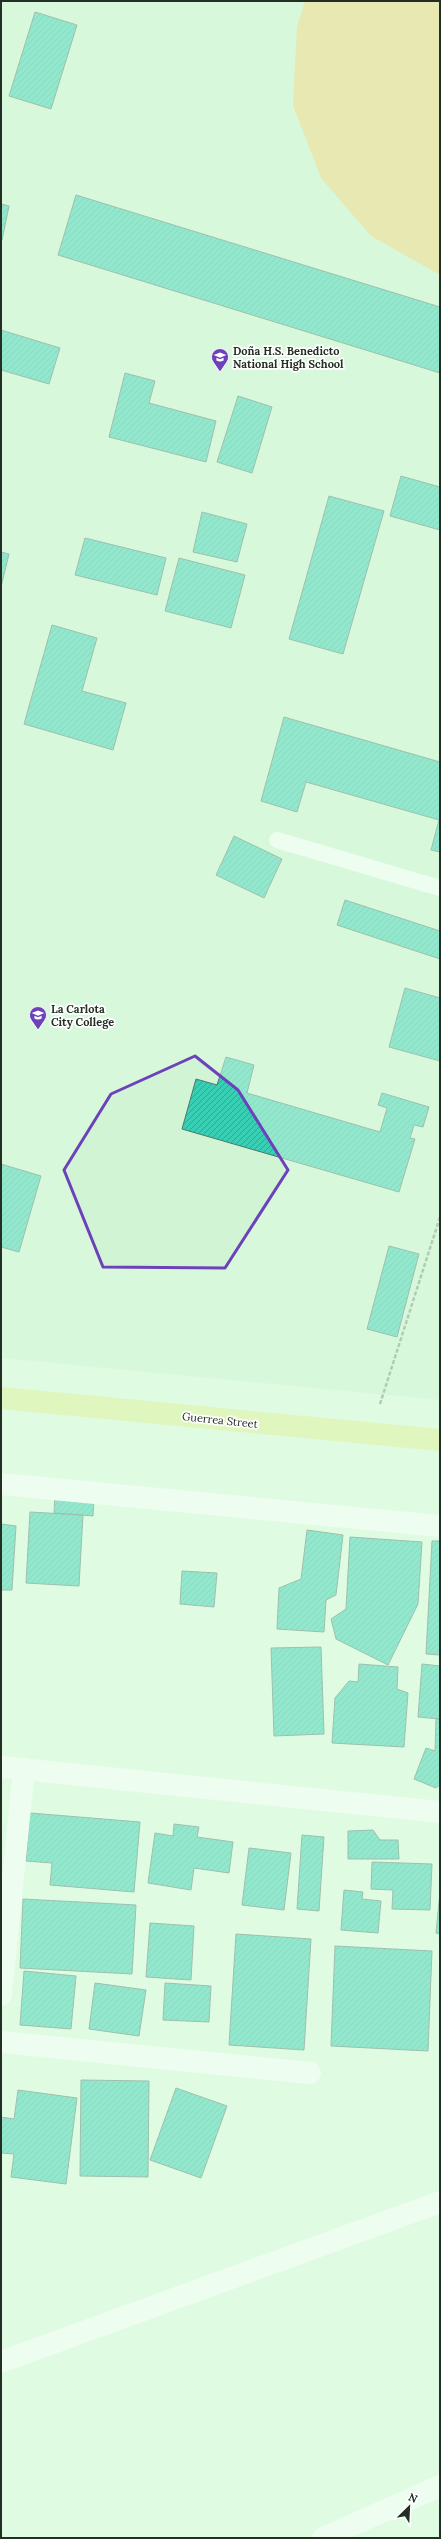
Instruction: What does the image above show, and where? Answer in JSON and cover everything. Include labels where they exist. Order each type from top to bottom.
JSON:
[{"type":"main road","name":"Guerrea Street","points":[[1,1398],[370,1435],[440,1440]]},
{"type":"street","points":[[1,1484],[440,1526]]},
{"type":"street","points":[[1,1767],[440,1812]]},
{"type":"street","points":[[1,1995],[24,1770]]},
{"type":"street","points":[[1,2042],[310,2073]]},
{"type":"street","points":[[1,2362],[440,2202]]},
{"type":"street","points":[[323,2538],[440,2486]]},
{"type":"lane","points":[[277,840],[440,888]]},
{"type":"path","points":[[370,1435],[440,1217]]},
{"type":"highlighted area","points":[[195,1056],[238,1090],[288,1170],[225,1268],[103,1267],[64,1170],[111,1094]]},
{"type":"shaded area","name":"Doña H.S. Benedicto National High School","points":[[1,1],[440,1],[440,1400],[1,1358]]},
{"type":"shaded area","points":[[305,1],[440,1],[440,275],[371,236],[321,178],[293,105],[297,27]]},
{"type":"building","points":[[35,12],[77,25],[51,109],[9,96]]},
{"type":"building","points":[[76,195],[440,307],[440,373],[58,255]]},
{"type":"building","points":[[1,204],[9,206],[2,240],[1,239]]},
{"type":"building","points":[[1,330],[60,348],[49,384],[1,370]]},
{"type":"building","points":[[125,373],[155,381],[149,403],[216,421],[206,462],[109,437]]},
{"type":"building","points":[[238,396],[272,407],[252,473],[217,462]]},
{"type":"building","points":[[401,476],[440,487],[440,530],[390,516]]},
{"type":"building","points":[[329,496],[384,511],[343,654],[289,639]]},
{"type":"building","points":[[202,512],[247,524],[237,562],[193,552]]},
{"type":"building","points":[[85,538],[166,558],[157,595],[75,575]]},
{"type":"building","points":[[1,552],[9,554],[1,587]]},
{"type":"building","points":[[179,558],[245,575],[231,628],[165,611]]},
{"type":"building","points":[[52,625],[97,638],[82,691],[126,703],[113,750],[24,724]]},
{"type":"building","points":[[284,717],[440,762],[440,852],[431,850],[439,820],[306,782],[297,812],[261,801]]},
{"type":"building","points":[[234,836],[282,859],[264,898],[216,875]]},
{"type":"building","points":[[345,900],[440,931],[440,959],[337,925]]},
{"type":"building","points":[[405,988],[440,998],[440,1061],[389,1047]]},
{"type":"building","points":[[226,1057],[254,1065],[247,1093],[380,1132],[387,1108],[378,1105],[382,1093],[429,1107],[423,1127],[414,1125],[410,1138],[415,1139],[399,1192],[182,1129],[196,1079],[217,1085]]},
{"type":"building","points":[[1,1164],[41,1176],[19,1252],[1,1247]]},
{"type":"building","points":[[389,1246],[419,1254],[397,1337],[367,1329]]},
{"type":"building","points":[[55,1494],[94,1496],[93,1516],[54,1513]]},
{"type":"building","points":[[30,1512],[83,1515],[79,1586],[26,1583]]},
{"type":"building","points":[[1,1524],[16,1526],[12,1590],[1,1590]]},
{"type":"building","points":[[307,1530],[343,1535],[336,1595],[326,1600],[324,1632],[277,1629],[279,1588],[301,1579]]},
{"type":"building","points":[[350,1537],[422,1542],[418,1604],[388,1665],[336,1639],[331,1619],[346,1609]]},
{"type":"building","points":[[432,1541],[440,1541],[440,1655],[426,1654]]},
{"type":"building","points":[[182,1571],[217,1573],[214,1607],[180,1604]]},
{"type":"building","points":[[321,1647],[324,1734],[274,1736],[271,1648]]},
{"type":"building","points":[[359,1664],[398,1667],[397,1689],[408,1693],[404,1747],[332,1743],[335,1698],[349,1681],[358,1682]]},
{"type":"building","points":[[422,1664],[440,1666],[440,1719],[418,1717]]},
{"type":"building","points":[[436,1719],[440,1719],[440,1785],[436,1788],[414,1779],[426,1748],[435,1751]]},
{"type":"building","points":[[30,1813],[140,1822],[134,1892],[50,1885],[52,1863],[26,1861]]},
{"type":"building","points":[[174,1824],[199,1827],[197,1837],[233,1842],[229,1873],[194,1868],[191,1890],[148,1883],[155,1833],[173,1836]]},
{"type":"building","points":[[373,1830],[380,1840],[398,1840],[399,1859],[348,1859],[348,1831]]},
{"type":"building","points":[[302,1835],[324,1837],[319,1911],[297,1909]]},
{"type":"building","points":[[249,1848],[291,1853],[284,1910],[242,1905]]},
{"type":"building","points":[[372,1862],[432,1864],[430,1910],[392,1909],[393,1890],[371,1889]]},
{"type":"building","points":[[344,1890],[363,1892],[362,1899],[381,1901],[378,1933],[341,1930]]},
{"type":"building","points":[[440,1892],[440,1934],[436,1933]]},
{"type":"building","points":[[23,1899],[136,1905],[132,1974],[20,1968]]},
{"type":"building","points":[[150,1923],[194,1926],[191,1980],[146,1977]]},
{"type":"building","points":[[236,1934],[311,1939],[304,2050],[229,2045]]},
{"type":"building","points":[[335,1946],[432,1951],[428,2051],[331,2046]]},
{"type":"building","points":[[24,1971],[76,1976],[71,2029],[20,2025]]},
{"type":"building","points":[[95,1983],[146,1990],[139,2036],[89,2029]]},
{"type":"building","points":[[165,1983],[211,1986],[209,2022],[163,2020]]},
{"type":"building","points":[[81,2080],[149,2081],[148,2177],[80,2176]]},
{"type":"building","points":[[176,2088],[227,2106],[201,2178],[150,2160]]},
{"type":"building","points":[[18,2090],[77,2098],[66,2184],[11,2177],[14,2154],[1,2153],[1,2117],[14,2119]]},
{"type":"place","name":"Doña H.S. Benedicto National High School","points":[[220,372]]},
{"type":"place","name":"La Carlota City College","points":[[38,1030]]}]
